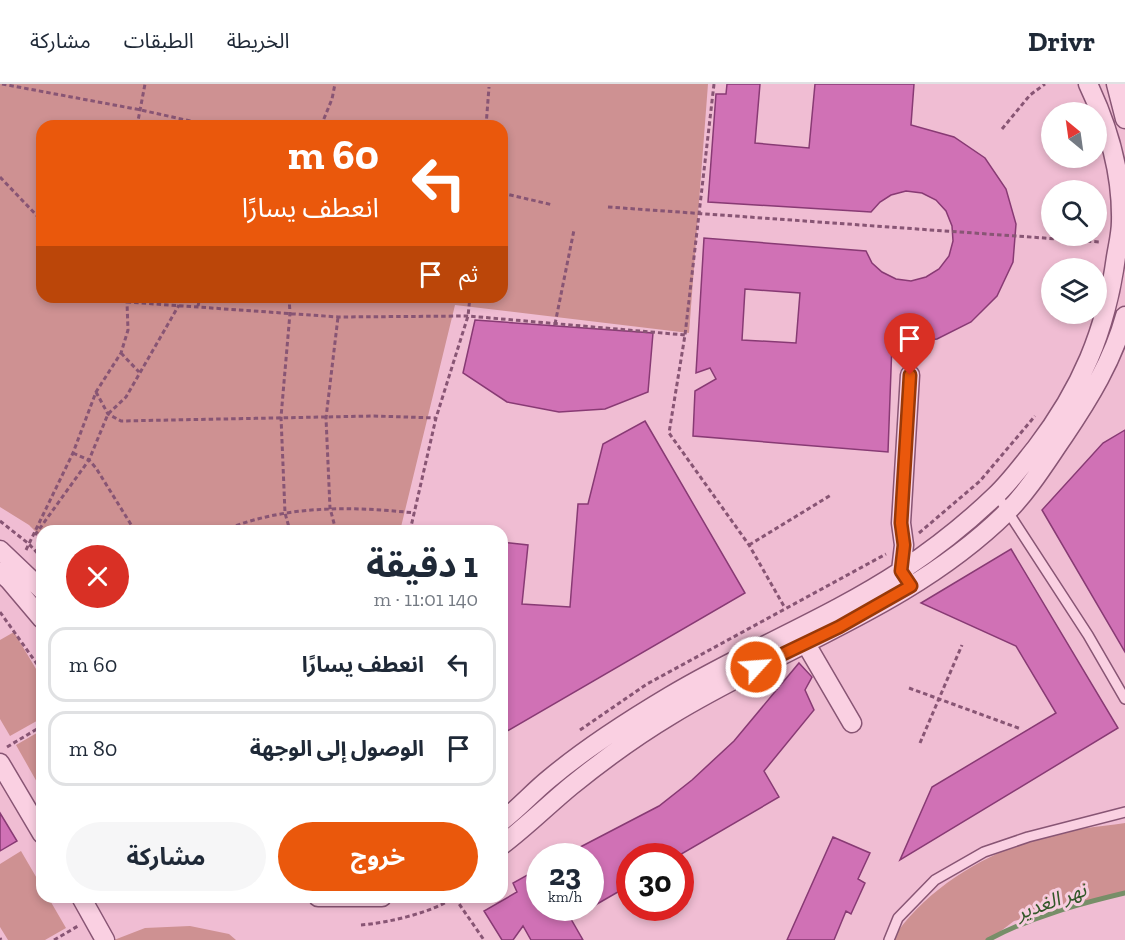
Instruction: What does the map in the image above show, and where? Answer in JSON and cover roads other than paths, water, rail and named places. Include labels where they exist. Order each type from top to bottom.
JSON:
[{"type":"street","points":[[508,817],[549,780],[611,732],[717,668],[845,603],[901,571],[958,529],[996,495],[1053,426],[1073,393],[1104,319],[1112,288],[1121,221],[1116,171],[1108,131],[1088,84]]},
{"type":"street","points":[[1116,84],[1125,119]]},
{"type":"street","points":[[508,840],[624,745],[727,682],[806,644],[911,586],[973,542],[1007,512],[1036,477],[1087,402],[1108,362],[1125,316]]},
{"type":"street","points":[[910,375],[901,523],[904,545],[901,571],[911,586]]},
{"type":"street","points":[[0,550],[36,585]]},
{"type":"street","points":[[0,572],[9,579],[36,612]]},
{"type":"street","points":[[806,644],[852,723]]},
{"type":"street","points":[[0,763],[36,824]]},
{"type":"street","points":[[508,821],[519,832]]},
{"type":"street","points":[[85,903],[105,940]]},
{"type":"lane","points":[[996,495],[1088,635],[1125,699]]},
{"type":"lane","points":[[889,940],[898,918],[935,880],[984,852],[1028,837],[1125,812]]},
{"type":"waterway","name":"نهر الغدير","points":[[988,940],[1038,918],[1125,893]]}]
